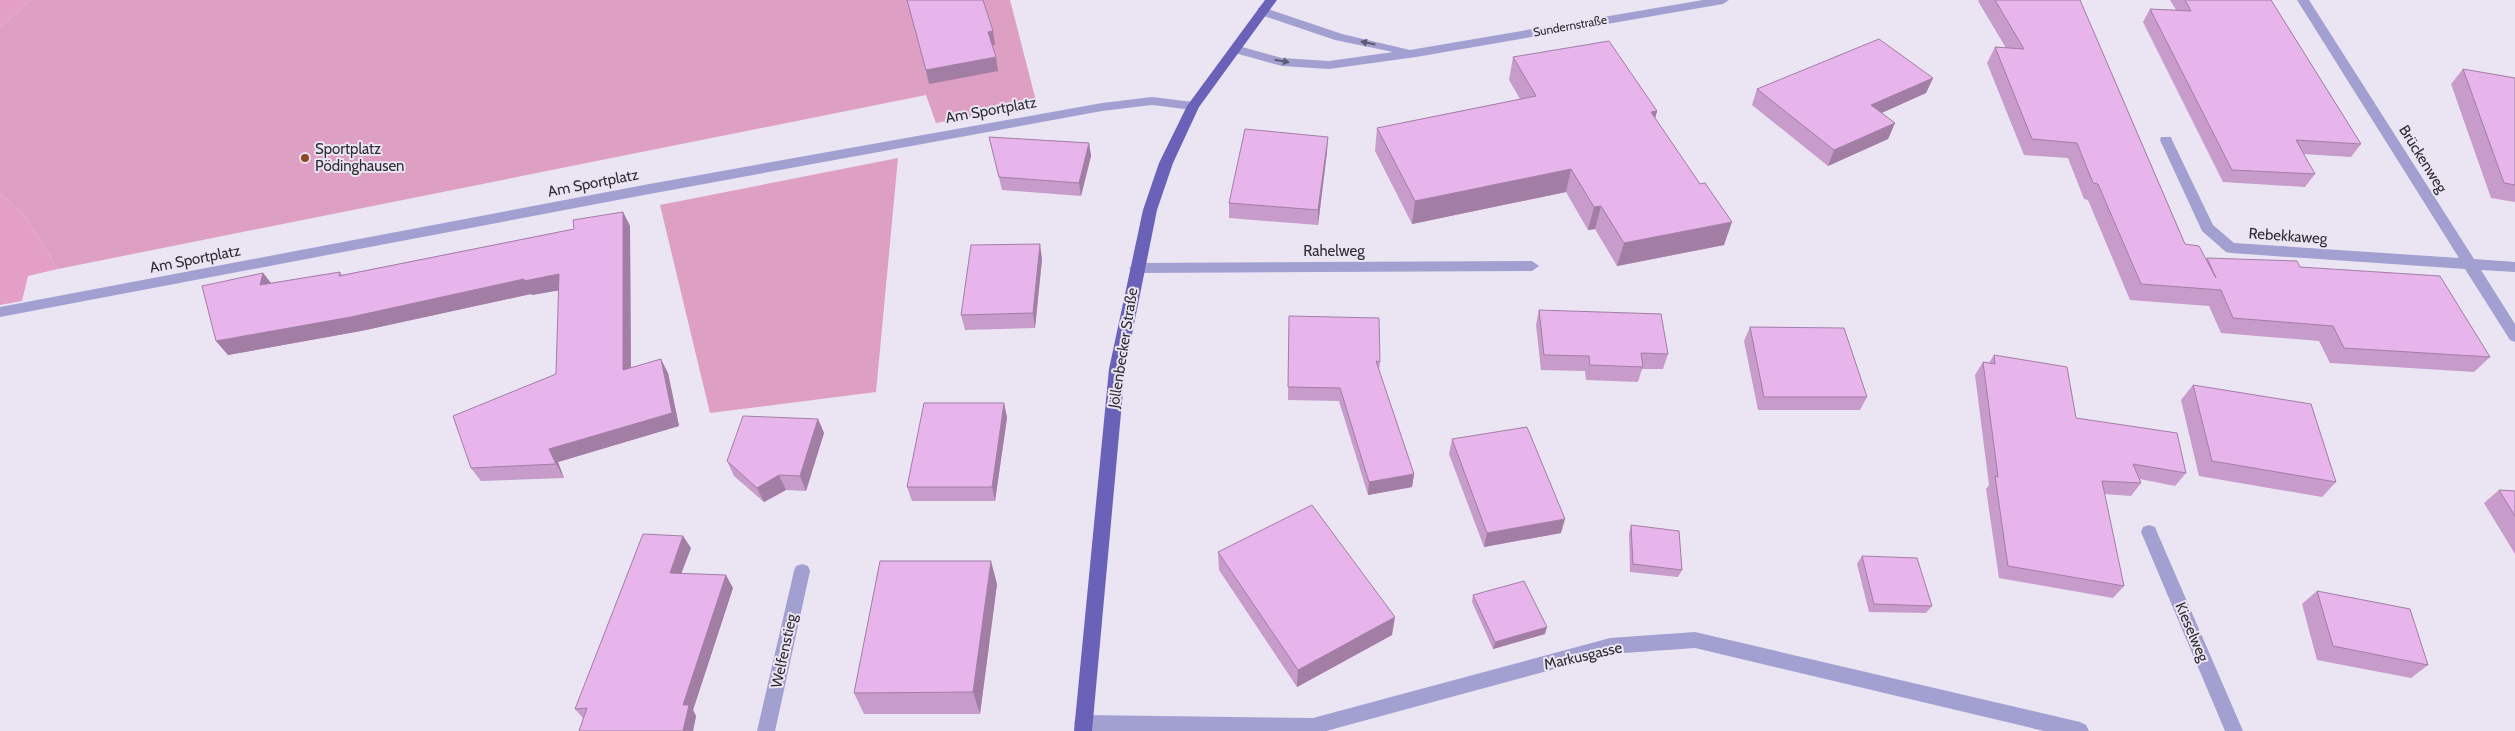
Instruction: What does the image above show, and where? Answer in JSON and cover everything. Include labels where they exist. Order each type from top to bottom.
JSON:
[{"type":"main road","name":"Jöllenbecker Straße","points":[[1083,727],[1117,369],[1136,268],[1150,210],[1166,163],[1193,106],[1271,0]]},
{"type":"street","name":"Sundernstraße","points":[[1235,49],[1282,62],[1330,64],[1416,53],[1723,0]]},
{"type":"street","name":"Brückenweg","points":[[2302,0],[2515,336]]},
{"type":"street","name":"Sundernstraße","points":[[1262,11],[1340,37],[1416,53]]},
{"type":"street","name":"Am Sportplatz","points":[[0,312],[673,184],[1102,107],[1152,100],[1193,106]]},
{"type":"street","name":"Rebekkaweg","points":[[2166,140],[2207,228],[2231,248],[2515,267]]},
{"type":"street","name":"Rahelweg","points":[[1136,268],[1532,266]]},
{"type":"street","name":"Kieselweg","points":[[2149,532],[2234,731]]},
{"type":"street","name":"Welfenstieg","points":[[766,731],[802,571]]},
{"type":"street","name":"Markusgasse","points":[[1083,727],[1314,726],[1610,646],[1695,640],[2080,731]]},
{"type":"shaded area","points":[[0,0],[31,0],[0,27]]},
{"type":"shaded area","name":"Sportplatz Pödinghausen","points":[[31,0],[1010,0],[1037,105],[936,123],[926,95],[58,269],[24,215],[0,193],[0,27]]},
{"type":"shaded area","points":[[898,158],[876,392],[710,413],[660,205]]},
{"type":"shaded area","points":[[0,193],[24,215],[58,269],[28,276],[22,301],[0,305]]},
{"type":"building","points":[[907,0],[983,0],[993,31],[988,32],[996,57],[926,70]]},
{"type":"building","points":[[1995,0],[2080,0],[2185,244],[2199,246],[2216,278],[2207,258],[2297,261],[2300,267],[2440,276],[2490,357],[2344,348],[2333,326],[2233,318],[2221,290],[2141,284],[2098,184],[2093,183],[2077,143],[2032,139],[1995,47],[2024,49]]},
{"type":"building","points":[[2185,0],[2271,0],[2361,144],[2296,140],[2315,174],[2232,170],[2150,9],[2191,11]]},
{"type":"building","points":[[1879,39],[1933,78],[1871,105],[1895,123],[1834,150],[1757,89]]},
{"type":"building","points":[[1609,41],[1657,111],[1651,112],[1700,184],[1705,183],[1732,222],[1624,243],[1601,206],[1594,207],[1571,169],[1415,201],[1377,128],[1536,96],[1513,57]]},
{"type":"building","points":[[2463,69],[2515,78],[2515,185],[2504,183]]},
{"type":"building","points":[[1245,129],[1328,137],[1318,210],[1229,203]]},
{"type":"building","points":[[989,137],[1089,143],[1079,183],[999,177]]},
{"type":"building","points":[[623,212],[623,370],[661,359],[672,413],[549,449],[556,464],[471,468],[453,416],[556,374],[559,274],[524,281],[524,279],[351,317],[216,341],[202,286],[263,273],[260,285],[340,272],[339,276],[574,229],[573,220]]},
{"type":"building","points":[[1040,244],[1033,313],[961,315],[971,245]]},
{"type":"building","points":[[1539,310],[1661,314],[1668,354],[1641,353],[1643,367],[1590,365],[1589,356],[1544,355]]},
{"type":"building","points":[[1289,316],[1379,318],[1380,362],[1376,361],[1414,474],[1369,482],[1340,388],[1288,387]]},
{"type":"building","points":[[1750,327],[1844,328],[1867,397],[1764,397]]},
{"type":"building","points":[[1994,355],[2067,367],[2076,418],[2177,433],[2186,473],[2133,464],[2141,483],[2102,481],[2124,586],[2008,566],[1995,476],[1998,477],[1983,362],[1995,364]]},
{"type":"building","points":[[2193,385],[2311,404],[2336,482],[2212,461]]},
{"type":"building","points":[[924,403],[1004,403],[992,487],[907,487]]},
{"type":"building","points":[[743,416],[818,419],[800,476],[779,475],[757,488],[727,461]]},
{"type":"building","points":[[1527,427],[1565,519],[1487,533],[1452,439]]},
{"type":"building","points":[[2499,490],[2515,491],[2515,516]]},
{"type":"building","points":[[1312,505],[1395,617],[1298,670],[1218,552]]},
{"type":"building","points":[[1631,525],[1679,531],[1682,570],[1633,564]]},
{"type":"building","points":[[643,534],[683,536],[670,573],[726,575],[683,705],[689,705],[683,731],[579,731],[587,708],[575,709]]},
{"type":"building","points":[[1862,556],[1917,558],[1932,606],[1874,604]]},
{"type":"building","points":[[880,561],[991,561],[973,692],[854,693]]},
{"type":"building","points":[[1524,581],[1547,627],[1495,642],[1473,595]]},
{"type":"building","points":[[2317,591],[2410,609],[2428,665],[2333,646]]},
{"type":"place","name":"Sportplatz Pödinghausen","points":[[305,158]]}]
